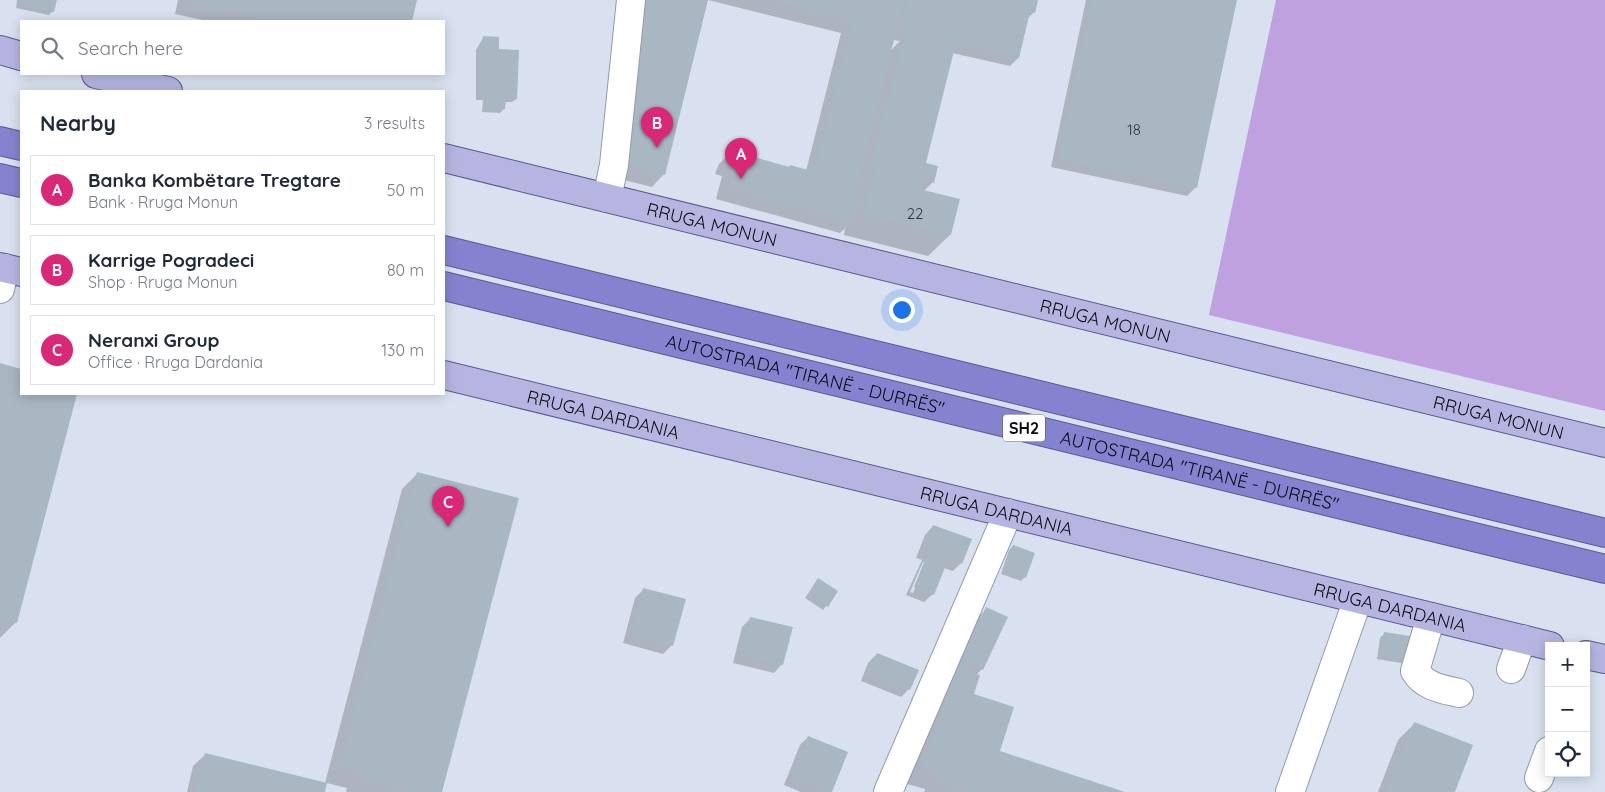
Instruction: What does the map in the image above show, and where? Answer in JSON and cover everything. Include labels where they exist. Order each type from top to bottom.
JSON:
[{"type":"highway","points":[[0,141],[20,146]]},
{"type":"highway","points":[[0,178],[20,183]]},
{"type":"highway","name":"AUTOSTRADA \"TIRANË - DURRËS\"","points":[[445,250],[1605,533]]},
{"type":"highway","name":"AUTOSTRADA \"TIRANË - DURRËS\"","points":[[445,286],[1605,569]]},
{"type":"main road","points":[[0,50],[20,56]]},
{"type":"main road","points":[[100,75],[164,90]]},
{"type":"main road","name":"RRUGA MONUN","points":[[445,158],[1605,443]]},
{"type":"main road","name":"RRUGA DARDANIA","points":[[445,375],[1545,645]]},
{"type":"main road","points":[[1590,656],[1605,659]]},
{"type":"street","points":[[607,198],[614,165],[631,0]]},
{"type":"street","points":[[888,792],[1008,513]]},
{"type":"street","points":[[1290,792],[1358,599]]},
{"type":"street","points":[[1431,617],[1416,671],[1420,678],[1429,686],[1459,693]]},
{"type":"street","points":[[1512,670],[1522,639]]},
{"type":"street","points":[[1539,778],[1545,762]]},
{"type":"shaded area","points":[[1276,0],[1605,0],[1605,411],[1209,315]]},
{"type":"building","points":[[20,0],[57,0],[54,12],[19,4]]},
{"type":"building","points":[[417,0],[412,20],[265,20],[185,1]]},
{"type":"building","points":[[639,0],[708,0],[665,175],[623,164],[632,129],[626,128]]},
{"type":"building","points":[[772,0],[904,0],[854,199],[860,201],[854,221],[728,187],[734,164],[726,162],[732,150],[750,158],[751,156],[815,172],[853,21]]},
{"type":"building","points":[[908,0],[1038,0],[1035,13],[1030,12],[1019,58],[901,32]]},
{"type":"building","points":[[1092,0],[1237,0],[1197,188],[1058,159]]},
{"type":"building","points":[[905,34],[955,47],[926,163],[938,166],[934,183],[921,180],[919,189],[960,199],[951,235],[864,213],[876,169],[871,168]]},
{"type":"building","points":[[483,36],[499,37],[499,49],[519,50],[517,99],[506,99],[505,109],[486,109],[486,96],[479,96],[479,44],[482,44]]},
{"type":"building","points":[[0,363],[20,369],[20,395],[77,395],[17,623],[0,618]]},
{"type":"building","points":[[417,472],[519,498],[442,792],[413,792],[361,778],[362,772],[340,767]]},
{"type":"building","points":[[933,525],[972,539],[962,564],[924,549]]},
{"type":"building","points":[[1013,545],[1035,553],[1026,578],[1004,570]]},
{"type":"building","points":[[928,552],[948,560],[934,595],[914,587]]},
{"type":"building","points":[[818,578],[838,591],[828,607],[808,594]]},
{"type":"building","points":[[643,588],[686,599],[673,646],[631,634]]},
{"type":"building","points":[[986,607],[1008,617],[983,670],[962,660]]},
{"type":"building","points":[[750,617],[793,627],[783,665],[741,655]]},
{"type":"building","points":[[1384,632],[1416,637],[1412,660],[1380,656]]},
{"type":"building","points":[[877,653],[919,670],[910,690],[868,673]]},
{"type":"building","points":[[956,667],[980,675],[974,694],[1014,707],[1000,751],[1125,792],[970,792],[938,781],[940,773],[922,768]]},
{"type":"building","points":[[1414,722],[1473,745],[1455,792],[1386,792]]},
{"type":"building","points":[[808,736],[848,752],[832,792],[791,776]]},
{"type":"building","points":[[205,753],[327,783],[325,792],[195,792]]},
{"type":"place","name":"Karrige Pogradeci","points":[[657,148]]},
{"type":"place","name":"Banka Kombëtare Tregtare","points":[[741,179]]},
{"type":"place","name":"Neranxi Group","points":[[448,527]]}]
